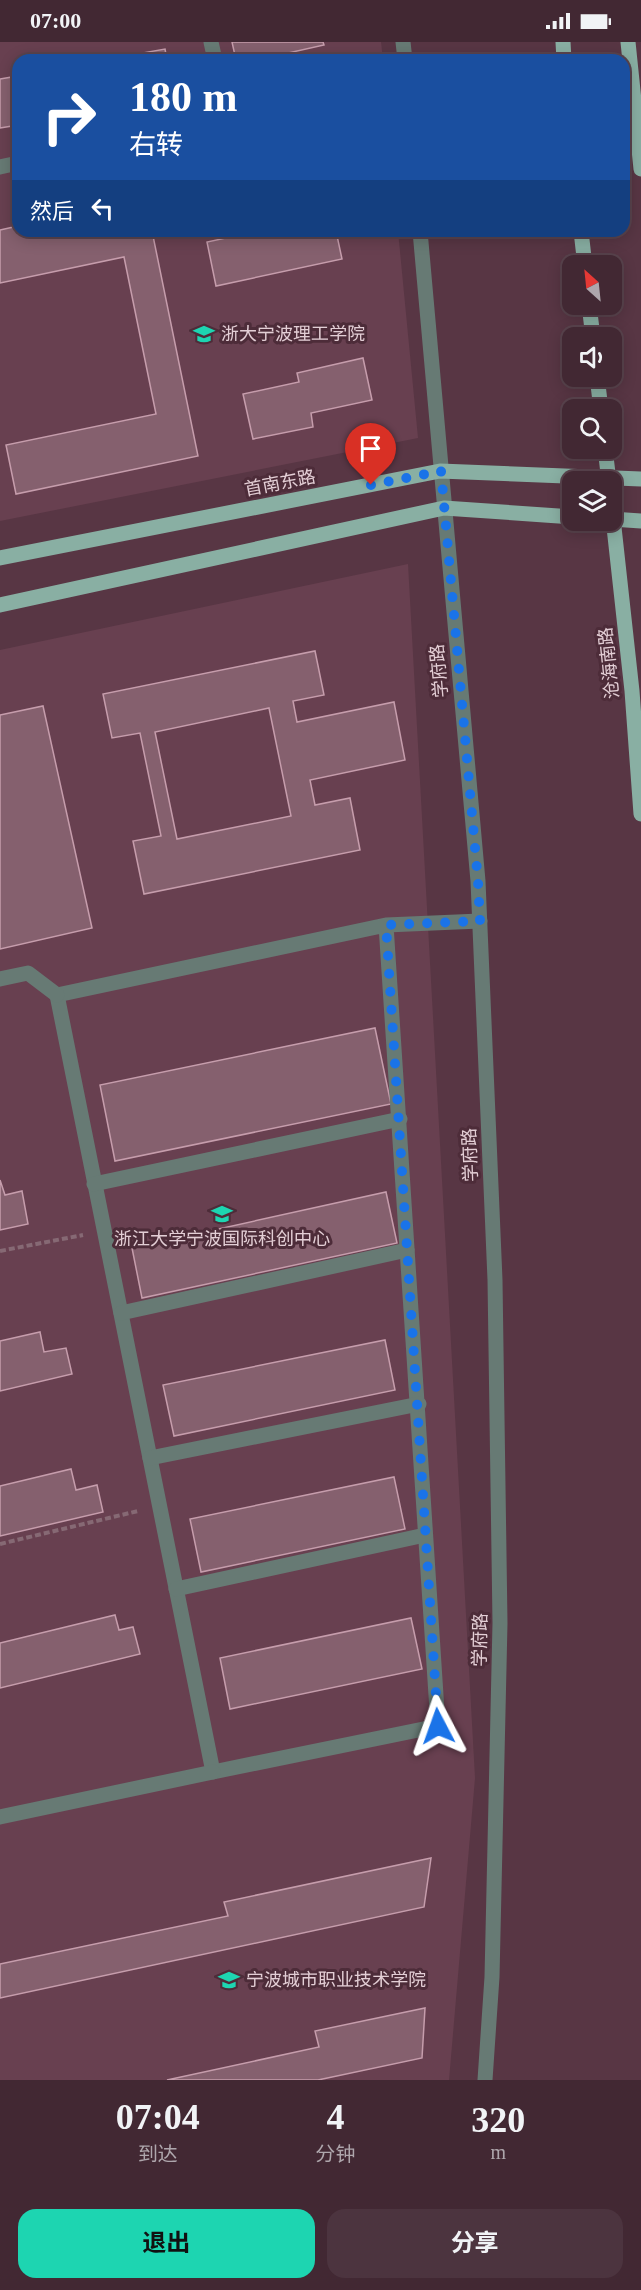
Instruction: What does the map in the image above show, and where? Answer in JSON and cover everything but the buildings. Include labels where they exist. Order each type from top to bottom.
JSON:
[{"type":"main road","points":[[630,62],[641,169]]},
{"type":"main road","points":[[582,237],[584,255]]},
{"type":"main road","name":"首南东路","points":[[0,558],[441,471],[562,477]]},
{"type":"main road","name":"首南东路","points":[[622,480],[641,479]]},
{"type":"main road","points":[[0,605],[444,508],[562,516]]},
{"type":"main road","points":[[622,518],[641,521]]},
{"type":"main road","name":"沧海南路","points":[[614,531],[632,691],[641,814]]},
{"type":"street","name":"学府路","points":[[421,237],[480,921],[495,1280],[500,1623],[492,1977],[485,2080]]},
{"type":"street","points":[[57,995],[386,925],[480,921]]},
{"type":"street","points":[[0,1817],[438,1726],[419,1404],[406,1250],[400,1119],[386,925]]},
{"type":"street","points":[[0,979],[28,973],[57,995],[213,1772]]},
{"type":"street","points":[[94,1184],[400,1119]]},
{"type":"street","points":[[121,1313],[406,1250]]},
{"type":"street","points":[[150,1458],[419,1404]]},
{"type":"street","points":[[176,1589],[425,1535]]},
{"type":"path","points":[[0,1251],[104,1231]]},
{"type":"path","points":[[0,1544],[160,1506]]},
{"type":"shaded area","name":"浙大宁波理工学院","points":[[0,42],[381,42],[382,54],[12,54],[12,237],[399,237],[418,438],[0,521]]},
{"type":"shaded area","name":"浙江大学宁波国际科创中心","points":[[408,564],[475,1778],[449,2080],[0,2080],[0,650]]},
{"type":"place","name":"浙大宁波理工学院","points":[[204,334]]},
{"type":"place","name":"浙江大学宁波国际科创中心","points":[[222,1214]]},
{"type":"place","name":"宁波城市职业技术学院","points":[[229,1980]]},
{"type":"route","points":[[371,485],[441,471],[478,881],[480,921],[386,925],[400,1119],[406,1250],[419,1404],[438,1726]]}]
